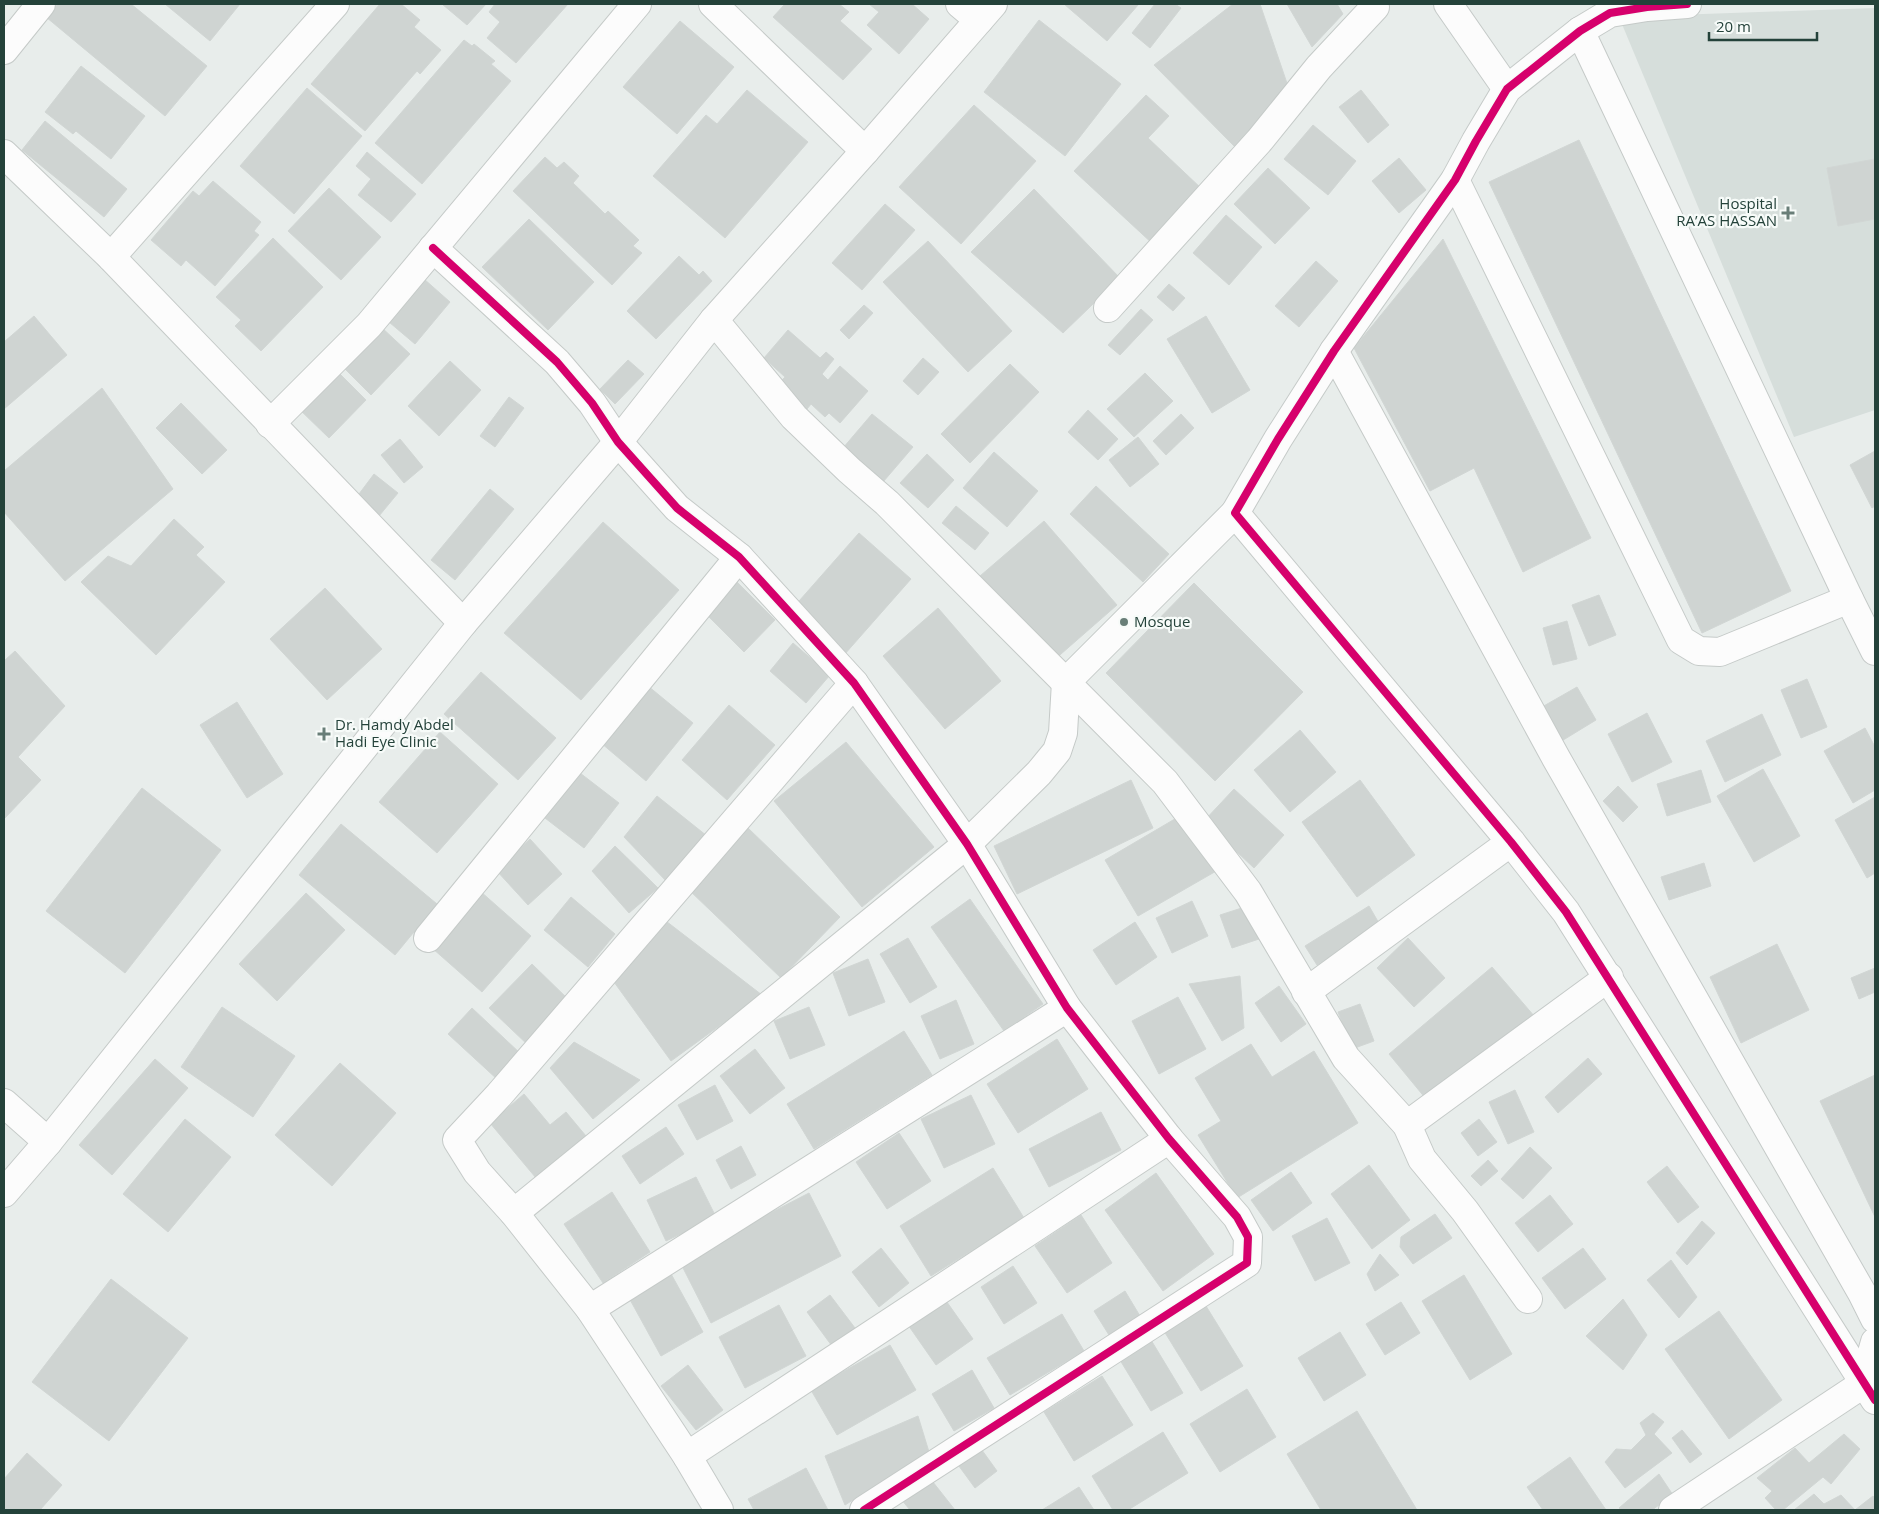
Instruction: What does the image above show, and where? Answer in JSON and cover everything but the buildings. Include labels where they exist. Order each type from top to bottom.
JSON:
[{"type":"street","points":[[4,50],[42,4]]},
{"type":"street","points":[[111,257],[335,4]]},
{"type":"street","points":[[270,424],[369,325],[638,4]]},
{"type":"street","points":[[713,4],[865,151]]},
{"type":"street","points":[[1448,4],[1507,90]]},
{"type":"street","points":[[514,1213],[967,844],[1039,773],[1057,751],[1063,733],[1066,682],[1235,513],[1334,351],[1456,180],[1476,141],[1507,90],[1580,31],[1610,14],[1647,7],[1687,4]]},
{"type":"street","points":[[1108,308],[1259,141],[1319,68],[1380,5]]},
{"type":"street","points":[[4,1193],[48,1142],[462,623],[618,442],[714,320],[865,151],[977,9]]},
{"type":"street","points":[[1580,31],[1875,651]]},
{"type":"street","points":[[6,160],[111,257],[462,623]]},
{"type":"street","points":[[1456,180],[1681,640],[1699,651],[1720,652],[1849,599]]},
{"type":"street","points":[[433,248],[557,362],[592,403],[618,442],[677,508],[738,557],[854,683],[967,844],[1067,1008],[1169,1139],[1237,1217],[1248,1238],[1247,1263],[864,1510]]},
{"type":"street","points":[[714,320],[794,417],[849,470],[888,503],[1164,782],[1248,892],[1346,1058],[1407,1125],[1422,1159],[1465,1211],[1528,1299]]},
{"type":"street","points":[[1334,351],[1556,758],[1875,1319]]},
{"type":"street","points":[[1235,513],[1511,842],[1566,912],[1609,977],[1869,1392]]},
{"type":"street","points":[[428,938],[738,557]]},
{"type":"street","points":[[719,1510],[687,1456],[590,1309],[514,1213],[477,1172],[457,1140],[499,1095],[854,683]]},
{"type":"street","points":[[1306,992],[1511,842]]},
{"type":"street","points":[[1407,1125],[1609,977]]},
{"type":"street","points":[[590,1309],[1067,1008]]},
{"type":"street","points":[[4,1103],[48,1142]]},
{"type":"street","points":[[687,1456],[1169,1139]]},
{"type":"street","points":[[1869,1392],[1875,1342]]},
{"type":"street","points":[[1673,1510],[1869,1392]]},
{"type":"shaded area","name":"Hospital RA’AS HASSAN","points":[[1875,8],[1875,410],[1794,437],[1619,17]]},
{"type":"cycle path","points":[[1687,4],[1647,7],[1610,13],[1580,31],[1507,89],[1455,180],[1334,351],[1278,439],[1235,513],[1511,842],[1566,912],[1875,1400]]},
{"type":"cycle path","points":[[433,248],[557,362],[592,403],[618,442],[677,508],[739,557],[854,683],[967,844],[1067,1008],[1169,1139],[1237,1217],[1248,1237],[1247,1263],[864,1510]]},
{"type":"place","name":"Hospital RA’AS HASSAN","points":[[1788,213]]},
{"type":"place","name":"Mosque","points":[[1124,622]]},
{"type":"place","name":"Dr. Hamdy Abdel Hadi Eye Clinic","points":[[324,734]]}]
